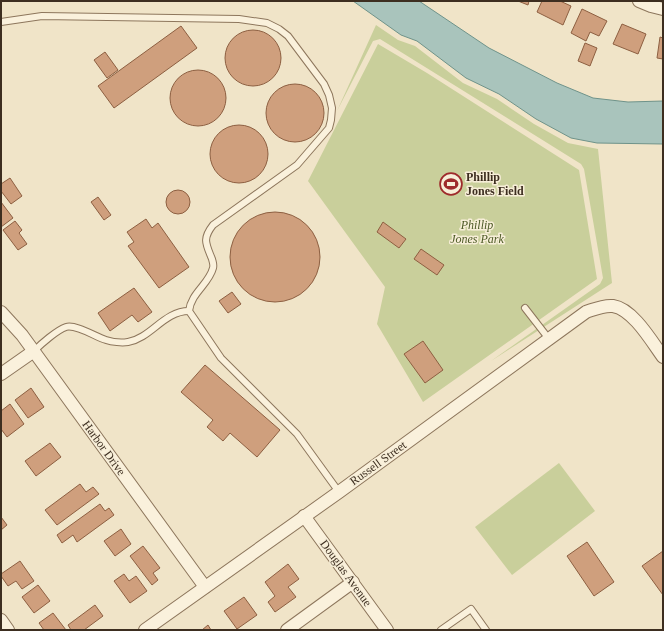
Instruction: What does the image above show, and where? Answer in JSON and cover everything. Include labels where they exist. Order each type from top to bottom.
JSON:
[{"type":"street","points":[[639,1],[651,6],[663,8]]},
{"type":"street","name":"Russell Street","points":[[145,630],[339,492],[586,312],[600,307],[614,306],[627,312],[638,324],[663,358]]},
{"type":"street","name":"Harbor Drive","points":[[1,312],[14,325],[34,351],[205,587]]},
{"type":"street","points":[[1,374],[34,351]]},
{"type":"street","name":"Douglas Avenue","points":[[304,516],[387,630]]},
{"type":"street","points":[[287,630],[353,582]]},
{"type":"street","points":[[1,620],[8,630]]},
{"type":"lane","points":[[1,22],[42,16],[239,19],[267,23],[279,28],[288,36],[324,84],[329,95],[332,108],[329,128],[297,165],[213,225],[206,233],[206,243],[214,266],[211,275],[193,298],[189,310],[221,358],[297,434],[339,492]]},
{"type":"lane","points":[[525,308],[549,339]]},
{"type":"lane","points":[[34,351],[66,327],[75,327],[107,340],[126,342],[138,339],[174,313],[189,310]]},
{"type":"lane","points":[[441,630],[471,609],[486,630]]},
{"type":"green space","points":[[376,25],[398,40],[415,46],[463,83],[497,99],[534,124],[568,143],[598,149],[612,283],[491,361],[600,284],[603,278],[584,169],[581,164],[380,39],[373,41],[337,111]]},
{"type":"green space","name":"Phillip Jones Park","points":[[378,44],[427,73],[579,170],[597,279],[423,402],[377,324],[385,287],[308,181]]},
{"type":"green space","points":[[559,463],[595,511],[512,575],[475,527]]},
{"type":"water","points":[[353,1],[419,1],[489,48],[557,83],[593,98],[628,102],[663,101],[663,144],[597,143],[571,138],[536,119],[499,94],[466,78],[417,41],[401,35]]},
{"type":"building","points":[[518,1],[529,1],[528,5]]},
{"type":"building","points":[[542,1],[560,1],[571,6],[563,25],[537,12]]},
{"type":"building","points":[[582,9],[607,21],[599,36],[590,32],[586,41],[571,33]]},
{"type":"building","points":[[622,24],[646,34],[638,54],[613,44]]},
{"type":"building","points":[[181,26],[197,48],[114,108],[98,86]]},
{"type":"building","points":[[247,30],[259,30],[269,34],[277,42],[281,52],[281,64],[277,74],[269,82],[259,86],[247,86],[237,82],[229,74],[225,64],[225,52],[229,42],[237,34]]},
{"type":"building","points":[[660,37],[663,38],[663,59],[657,58]]},
{"type":"building","points":[[585,43],[597,48],[590,66],[578,61]]},
{"type":"building","points":[[105,52],[118,70],[107,78],[94,60]]},
{"type":"building","points":[[193,70],[203,70],[218,78],[224,87],[226,98],[224,109],[218,118],[203,126],[193,126],[182,121],[175,114],[170,103],[170,93],[175,82],[182,75]]},
{"type":"building","points":[[295,84],[306,86],[319,97],[322,102],[324,113],[322,124],[311,137],[306,140],[295,142],[284,140],[271,129],[268,124],[266,113],[268,102],[279,89],[284,86]]},
{"type":"building","points":[[239,125],[250,127],[263,138],[266,143],[268,154],[266,165],[255,178],[250,181],[239,183],[228,181],[215,170],[212,165],[210,154],[212,143],[223,130],[228,127]]},
{"type":"building","points":[[10,178],[22,196],[11,204],[1,191],[1,184]]},
{"type":"building","points":[[178,190],[186,194],[190,202],[186,210],[178,214],[170,210],[166,202],[170,194]]},
{"type":"building","points":[[98,197],[111,215],[104,220],[91,202]]},
{"type":"building","points":[[1,202],[13,218],[1,227]]},
{"type":"building","points":[[275,212],[292,216],[307,225],[316,240],[320,257],[316,274],[307,289],[292,298],[275,302],[258,298],[243,289],[234,274],[230,257],[234,240],[243,225],[258,216]]},
{"type":"building","points":[[146,219],[152,228],[158,223],[189,267],[159,288],[128,246],[134,242],[127,232]]},
{"type":"building","points":[[15,221],[22,230],[19,233],[27,244],[18,250],[3,230]]},
{"type":"building","points":[[383,222],[406,239],[399,248],[377,232]]},
{"type":"building","points":[[421,249],[444,265],[437,275],[414,259]]},
{"type":"building","points":[[134,288],[152,312],[138,322],[132,315],[110,331],[98,313]]},
{"type":"building","points":[[232,292],[241,304],[228,313],[219,301]]},
{"type":"building","points":[[423,341],[443,370],[425,383],[404,354]]},
{"type":"building","points":[[205,365],[280,430],[257,457],[230,433],[223,441],[207,427],[213,420],[181,392]]},
{"type":"building","points":[[31,388],[44,407],[28,418],[15,400]]},
{"type":"building","points":[[10,404],[24,424],[7,437],[1,429],[1,411]]},
{"type":"building","points":[[50,443],[61,457],[36,476],[25,461]]},
{"type":"building","points":[[80,484],[86,492],[93,487],[99,494],[57,525],[45,510]]},
{"type":"building","points":[[100,504],[105,511],[109,508],[114,515],[77,542],[73,535],[62,543],[57,535]]},
{"type":"building","points":[[1,517],[7,525],[1,530]]},
{"type":"building","points":[[121,529],[131,544],[115,556],[104,541]]},
{"type":"building","points":[[587,542],[614,582],[594,596],[567,556]]},
{"type":"building","points":[[143,546],[160,568],[153,573],[158,580],[152,585],[130,556]]},
{"type":"building","points":[[663,551],[663,595],[642,566]]},
{"type":"building","points":[[20,561],[34,581],[22,589],[16,581],[8,586],[1,576],[1,574]]},
{"type":"building","points":[[288,564],[299,579],[288,587],[296,597],[275,612],[268,602],[275,596],[265,582]]},
{"type":"building","points":[[124,574],[129,581],[136,576],[147,591],[130,603],[114,581]]},
{"type":"building","points":[[38,585],[50,601],[34,613],[22,597]]},
{"type":"building","points":[[244,597],[257,615],[237,629],[224,611]]},
{"type":"building","points":[[95,605],[103,616],[84,630],[71,630],[68,625]]},
{"type":"building","points":[[53,613],[66,630],[44,630],[39,623]]},
{"type":"building","points":[[208,625],[211,630],[202,630]]},
{"type":"place","name":"Phillip Jones Field","points":[[451,184]]}]
